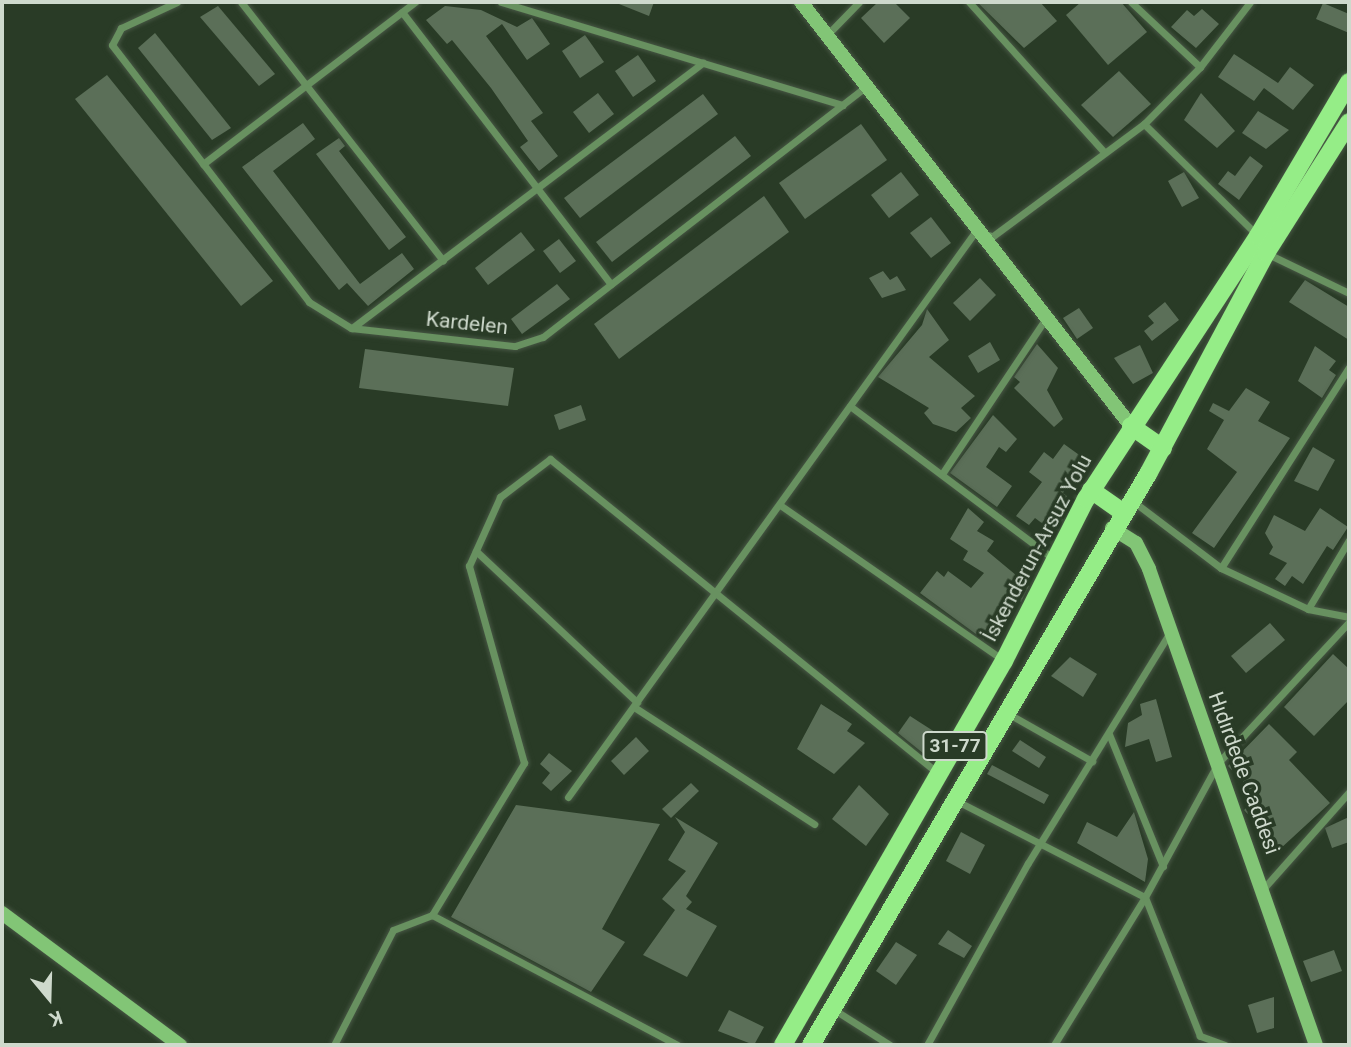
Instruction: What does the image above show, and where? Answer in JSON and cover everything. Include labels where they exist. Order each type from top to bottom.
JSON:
[{"type":"main road","name":"İskenderun-Arsuz Yolu","points":[[783,1045],[1004,661],[1091,490],[1258,236],[1349,82]]},
{"type":"main road","points":[[811,1045],[1007,713],[1112,528],[1163,448],[1266,253],[1349,122]]},
{"type":"main road","points":[[1131,426],[1163,448]]},
{"type":"main road","points":[[1091,490],[1127,506]]},
{"type":"street","name":"Kardelen","points":[[177,2],[121,28],[112,45],[309,302],[351,328],[515,346],[543,337],[867,86]]},
{"type":"street","points":[[242,2],[443,261]]},
{"type":"street","points":[[203,163],[415,2]]},
{"type":"street","points":[[501,2],[843,105]]},
{"type":"street","points":[[801,2],[975,232],[1131,426]]},
{"type":"street","points":[[827,35],[859,2]]},
{"type":"street","points":[[969,2],[1104,152]]},
{"type":"street","points":[[1131,2],[1200,67]]},
{"type":"street","points":[[975,232],[993,236],[1144,124],[1200,67],[1250,2]]},
{"type":"street","points":[[402,12],[611,284]]},
{"type":"street","points":[[351,328],[703,63]]},
{"type":"street","points":[[1144,124],[1258,236]]},
{"type":"street","points":[[568,797],[975,232]]},
{"type":"street","points":[[1266,253],[1349,293]]},
{"type":"street","points":[[942,474],[1045,318]]},
{"type":"street","points":[[1221,568],[1349,367]]},
{"type":"street","points":[[850,406],[1054,560]]},
{"type":"street","points":[[334,1045],[393,930],[432,915],[524,763],[468,566],[500,497],[550,458],[713,597],[939,774]]},
{"type":"street","points":[[780,505],[1004,661]]},
{"type":"street","points":[[1054,1045],[1163,866],[1218,762],[1349,619],[1308,609],[1221,568],[1127,506]]},
{"type":"street","name":"Hıdırdede Caddesi","points":[[1112,528],[1136,543],[1171,631],[1264,889],[1316,1045]]},
{"type":"street","points":[[1308,609],[1349,540]]},
{"type":"street","points":[[475,551],[635,704],[814,824]]},
{"type":"street","points":[[927,1045],[1044,840],[1171,631]]},
{"type":"street","points":[[1007,713],[1092,761]]},
{"type":"street","points":[[1109,734],[1163,866]]},
{"type":"street","points":[[1264,889],[1349,792]]},
{"type":"street","points":[[956,800],[1044,840],[1144,898],[1200,1036],[1225,1045]]},
{"type":"street","points":[[2,913],[180,1045]]},
{"type":"street","points":[[432,915],[678,1045]]},
{"type":"street","points":[[833,1009],[890,1045]]},
{"type":"building","points":[[614,2],[654,2],[649,16]]},
{"type":"building","points":[[878,2],[894,2],[910,18],[884,43],[861,18]]},
{"type":"building","points":[[977,2],[1040,2],[1057,21],[1024,48]]},
{"type":"building","points":[[1081,2],[1121,2],[1147,32],[1108,65],[1066,15]]},
{"type":"building","points":[[1323,3],[1349,14],[1349,33],[1316,19]]},
{"type":"building","points":[[218,6],[275,74],[259,86],[200,17]]},
{"type":"building","points":[[445,6],[481,10],[517,27],[532,18],[550,44],[527,60],[502,24],[486,36],[543,113],[531,121],[558,156],[539,171],[520,147],[528,141],[491,88],[452,40],[447,44],[426,20]]},
{"type":"building","points":[[1202,9],[1219,24],[1196,48],[1171,27],[1187,10],[1194,16]]},
{"type":"building","points":[[155,33],[231,128],[212,140],[138,48]]},
{"type":"building","points":[[585,35],[604,62],[580,78],[562,51]]},
{"type":"building","points":[[1234,54],[1278,83],[1290,67],[1314,85],[1293,110],[1264,88],[1254,101],[1218,77]]},
{"type":"building","points":[[638,55],[656,81],[633,97],[615,71]]},
{"type":"building","points":[[1119,71],[1151,104],[1113,137],[1081,105]]},
{"type":"building","points":[[107,75],[273,281],[241,306],[75,99]]},
{"type":"building","points":[[598,93],[614,114],[589,133],[573,112]]},
{"type":"building","points":[[1201,93],[1235,131],[1217,148],[1184,120]]},
{"type":"building","points":[[703,94],[718,114],[580,218],[564,198]]},
{"type":"building","points":[[1258,111],[1289,130],[1266,149],[1242,133]]},
{"type":"building","points":[[303,123],[315,139],[273,171],[360,284],[402,253],[414,269],[368,306],[347,283],[339,290],[242,167]]},
{"type":"building","points":[[861,124],[887,160],[805,219],[779,183]]},
{"type":"building","points":[[735,136],[751,156],[612,262],[596,242]]},
{"type":"building","points":[[339,138],[345,146],[339,151],[406,237],[389,250],[316,154]]},
{"type":"building","points":[[1250,156],[1263,166],[1239,200],[1218,184],[1228,171],[1235,176]]},
{"type":"building","points":[[901,172],[919,195],[889,218],[871,195]]},
{"type":"building","points":[[1184,172],[1199,198],[1182,207],[1168,181]]},
{"type":"building","points":[[764,196],[789,232],[619,359],[594,324]]},
{"type":"building","points":[[931,217],[951,243],[931,258],[910,233]]},
{"type":"building","points":[[521,232],[535,250],[488,285],[475,268]]},
{"type":"building","points":[[559,239],[576,261],[560,273],[543,251]]},
{"type":"building","points":[[883,271],[890,280],[897,276],[906,290],[882,298],[869,278]]},
{"type":"building","points":[[980,278],[996,295],[970,321],[953,303]]},
{"type":"building","points":[[1305,280],[1349,307],[1349,340],[1289,302]]},
{"type":"building","points":[[557,284],[570,299],[522,334],[511,319]]},
{"type":"building","points":[[1165,302],[1179,320],[1152,341],[1144,331],[1154,323],[1148,316]]},
{"type":"building","points":[[1079,308],[1093,328],[1077,339],[1063,318]]},
{"type":"building","points":[[927,309],[949,340],[929,357],[975,396],[961,408],[971,418],[956,432],[933,424],[924,413],[929,408],[878,377],[922,325]]},
{"type":"building","points":[[990,342],[1000,360],[978,373],[968,356]]},
{"type":"building","points":[[1037,344],[1058,368],[1047,390],[1063,419],[1054,427],[1014,388],[1020,382],[1014,377]]},
{"type":"building","points":[[1140,345],[1153,373],[1133,384],[1114,358]]},
{"type":"building","points":[[1315,346],[1336,361],[1329,370],[1336,375],[1322,398],[1298,381]]},
{"type":"building","points":[[365,349],[514,368],[508,406],[359,388]]},
{"type":"building","points":[[1246,388],[1270,402],[1258,421],[1290,438],[1214,548],[1192,533],[1237,472],[1207,449],[1224,420],[1209,411],[1213,403],[1229,411]]},
{"type":"building","points":[[581,405],[586,420],[559,430],[554,415]]},
{"type":"building","points":[[993,415],[1017,439],[1006,452],[999,447],[986,467],[1012,486],[997,507],[950,473]]},
{"type":"building","points":[[1064,444],[1082,457],[1063,493],[1068,497],[1056,513],[1063,519],[1055,533],[1035,518],[1029,525],[1016,516],[1042,482],[1029,472],[1044,452],[1053,459]]},
{"type":"building","points":[[1313,447],[1335,460],[1318,491],[1294,481]]},
{"type":"building","points":[[968,508],[984,522],[977,531],[994,541],[987,551],[1029,586],[1021,602],[1012,594],[984,640],[920,593],[937,571],[944,577],[948,571],[971,588],[984,573],[963,560],[968,551],[950,539]]},
{"type":"building","points":[[1320,508],[1348,527],[1333,550],[1327,546],[1303,584],[1292,576],[1285,586],[1275,579],[1287,563],[1269,554],[1273,547],[1265,533],[1274,515],[1305,531]]},
{"type":"building","points":[[1270,623],[1285,640],[1246,673],[1231,656]]},
{"type":"building","points":[[1333,654],[1349,669],[1349,700],[1314,736],[1284,707]]},
{"type":"building","points":[[1070,657],[1097,674],[1083,697],[1051,676]]},
{"type":"building","points":[[1156,699],[1172,757],[1156,762],[1149,739],[1125,747],[1128,723],[1142,715],[1140,704]]},
{"type":"building","points":[[821,704],[852,724],[847,731],[865,743],[834,774],[797,749]]},
{"type":"building","points":[[910,716],[938,734],[924,754],[898,733]]},
{"type":"building","points":[[1269,724],[1297,752],[1289,760],[1330,803],[1280,849],[1244,810],[1257,798],[1228,766]]},
{"type":"building","points":[[636,737],[649,751],[624,775],[611,761]]},
{"type":"building","points":[[1020,740],[1046,757],[1039,768],[1012,751]]},
{"type":"building","points":[[549,753],[572,771],[551,791],[542,783],[550,773],[540,764]]},
{"type":"building","points":[[992,765],[1049,795],[1044,804],[987,774]]},
{"type":"building","points":[[691,783],[699,791],[671,818],[662,809]]},
{"type":"building","points":[[859,785],[889,814],[866,846],[832,819]]},
{"type":"building","points":[[516,805],[660,824],[602,929],[625,942],[591,992],[451,917]]},
{"type":"building","points":[[1134,812],[1148,859],[1145,882],[1077,843],[1087,822],[1117,837]]},
{"type":"building","points":[[675,817],[718,843],[686,896],[692,902],[686,909],[717,926],[687,977],[643,955],[675,910],[662,899],[686,871],[668,860],[685,832]]},
{"type":"building","points":[[1349,817],[1349,842],[1332,848],[1325,828]]},
{"type":"building","points":[[961,832],[985,845],[970,874],[946,861]]},
{"type":"building","points":[[948,930],[972,946],[964,958],[938,944]]},
{"type":"building","points":[[896,942],[917,955],[896,985],[876,971]]},
{"type":"building","points":[[1334,950],[1342,971],[1311,982],[1303,961]]},
{"type":"building","points":[[1274,997],[1274,1028],[1257,1033],[1248,1005]]},
{"type":"building","points":[[729,1010],[764,1027],[754,1045],[718,1031]]}]
